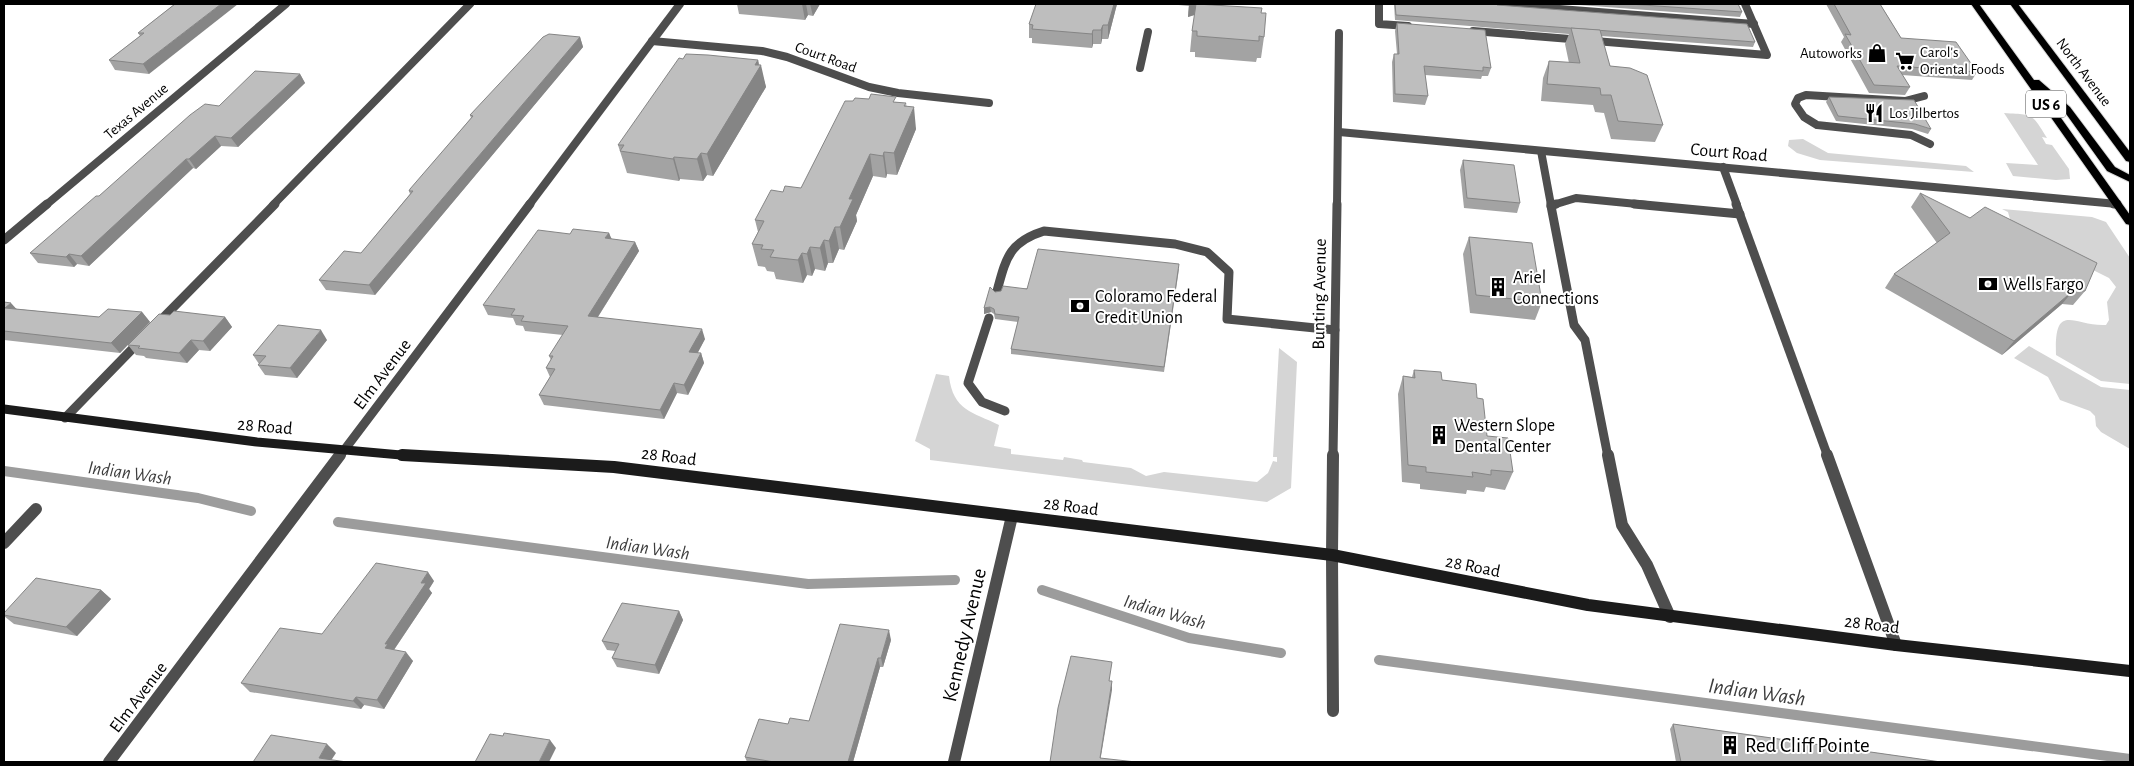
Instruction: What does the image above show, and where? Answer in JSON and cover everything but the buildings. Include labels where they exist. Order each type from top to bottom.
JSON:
[{"type":"main road","name":"US 6","points":[[1975,4],[2130,222]]},
{"type":"main road","name":"North Avenue","points":[[2014,4],[2130,159]]},
{"type":"main road","points":[[2021,69],[2067,109],[2111,169],[2130,179]]},
{"type":"main road","points":[[2117,204],[2130,212]]},
{"type":"main road","name":"28 Road","points":[[4,409],[218,439],[344,451],[534,460],[614,467],[1332,555],[1548,598],[1670,617],[2130,671]]},
{"type":"street","name":"Texas Avenue","points":[[4,240],[286,4]]},
{"type":"street","points":[[65,418],[470,4]]},
{"type":"street","name":"Elm Avenue","points":[[109,762],[680,4]]},
{"type":"street","points":[[1379,4],[1379,24],[1418,27]]},
{"type":"street","points":[[1496,4],[1754,24]]},
{"type":"street","points":[[1467,31],[1767,55],[1745,4]]},
{"type":"street","points":[[1140,68],[1148,32]]},
{"type":"street","name":"Bunting Avenue","points":[[1333,711],[1332,555],[1339,33]]},
{"type":"street","name":"Court Road","points":[[652,41],[762,51],[787,57],[869,87],[898,93],[989,103]]},
{"type":"street","points":[[1924,96],[1905,101],[1806,95],[1798,98],[1795,104],[1798,112],[1806,119],[1818,125],[1911,135],[1930,144]]},
{"type":"street","name":"Court Road","points":[[1339,132],[2117,204]]},
{"type":"street","points":[[1541,150],[1574,325],[1585,340],[1622,525],[1647,565],[1670,617]]},
{"type":"street","points":[[1723,168],[1896,645]]},
{"type":"street","points":[[1551,206],[1576,198],[1740,214]]},
{"type":"street","points":[[997,291],[1009,251],[1026,236],[1044,231],[1175,244],[1207,252],[1229,272],[1227,319],[1335,330]]},
{"type":"street","points":[[989,318],[968,383],[976,399],[995,409],[1005,411]]},
{"type":"street","points":[[4,544],[36,509]]},
{"type":"street","name":"Kennedy Avenue","points":[[954,762],[1012,516]]},
{"type":"shaded area","points":[[2004,113],[2030,116],[2038,123],[2047,138],[2042,137],[2046,144],[2052,145],[2069,169],[2070,179],[2056,180],[2013,176],[2006,163],[2038,165]]},
{"type":"shaded area","points":[[1803,139],[1828,153],[1966,166],[1974,172],[1820,160],[1797,153],[1788,146],[1789,140]]},
{"type":"shaded area","points":[[2002,209],[2092,217],[2106,222],[2130,258],[2130,384],[2101,381],[2056,355],[2058,327],[2063,322],[2068,320],[2106,325],[2109,320],[2107,302],[2116,287],[2109,278],[2013,230],[2008,212]]},
{"type":"shaded area","points":[[2029,346],[2101,387],[2130,390],[2130,449],[2101,432],[2096,426],[2095,416],[2090,411],[2060,400],[2048,377],[2014,358]]},
{"type":"shaded area","points":[[1279,348],[1297,362],[1291,488],[1267,502],[930,460],[930,449],[915,441],[936,374],[949,376],[955,397],[966,409],[999,425],[994,446],[1011,449],[1011,454],[1063,460],[1064,457],[1082,460],[1083,462],[1131,468],[1146,476],[1164,472],[1257,482],[1268,473],[1273,461],[1277,462],[1277,457],[1273,457]]},
{"type":"waterway","name":"Indian Wash","points":[[4,471],[198,498],[251,511]]},
{"type":"waterway","name":"Indian Wash","points":[[338,522],[808,584],[955,580]]},
{"type":"waterway","name":"Indian Wash","points":[[1042,590],[1189,638],[1281,653]]},
{"type":"waterway","name":"Indian Wash","points":[[1379,660],[2130,759]]},
{"type":"place","name":"Autoworks","points":[[1877,53]]},
{"type":"place","name":"Carol's Oriental Foods","points":[[1905,61]]},
{"type":"place","name":"Los Jilbertos","points":[[1874,113]]},
{"type":"place","name":"Wells Fargo","points":[[1988,284]]},
{"type":"place","name":"Ariel Connections","points":[[1498,287]]},
{"type":"place","name":"Coloramo Federal Credit Union","points":[[1080,306]]},
{"type":"place","name":"Western Slope Dental Center","points":[[1439,435]]},
{"type":"place","name":"Red Cliff Pointe","points":[[1730,745]]}]
